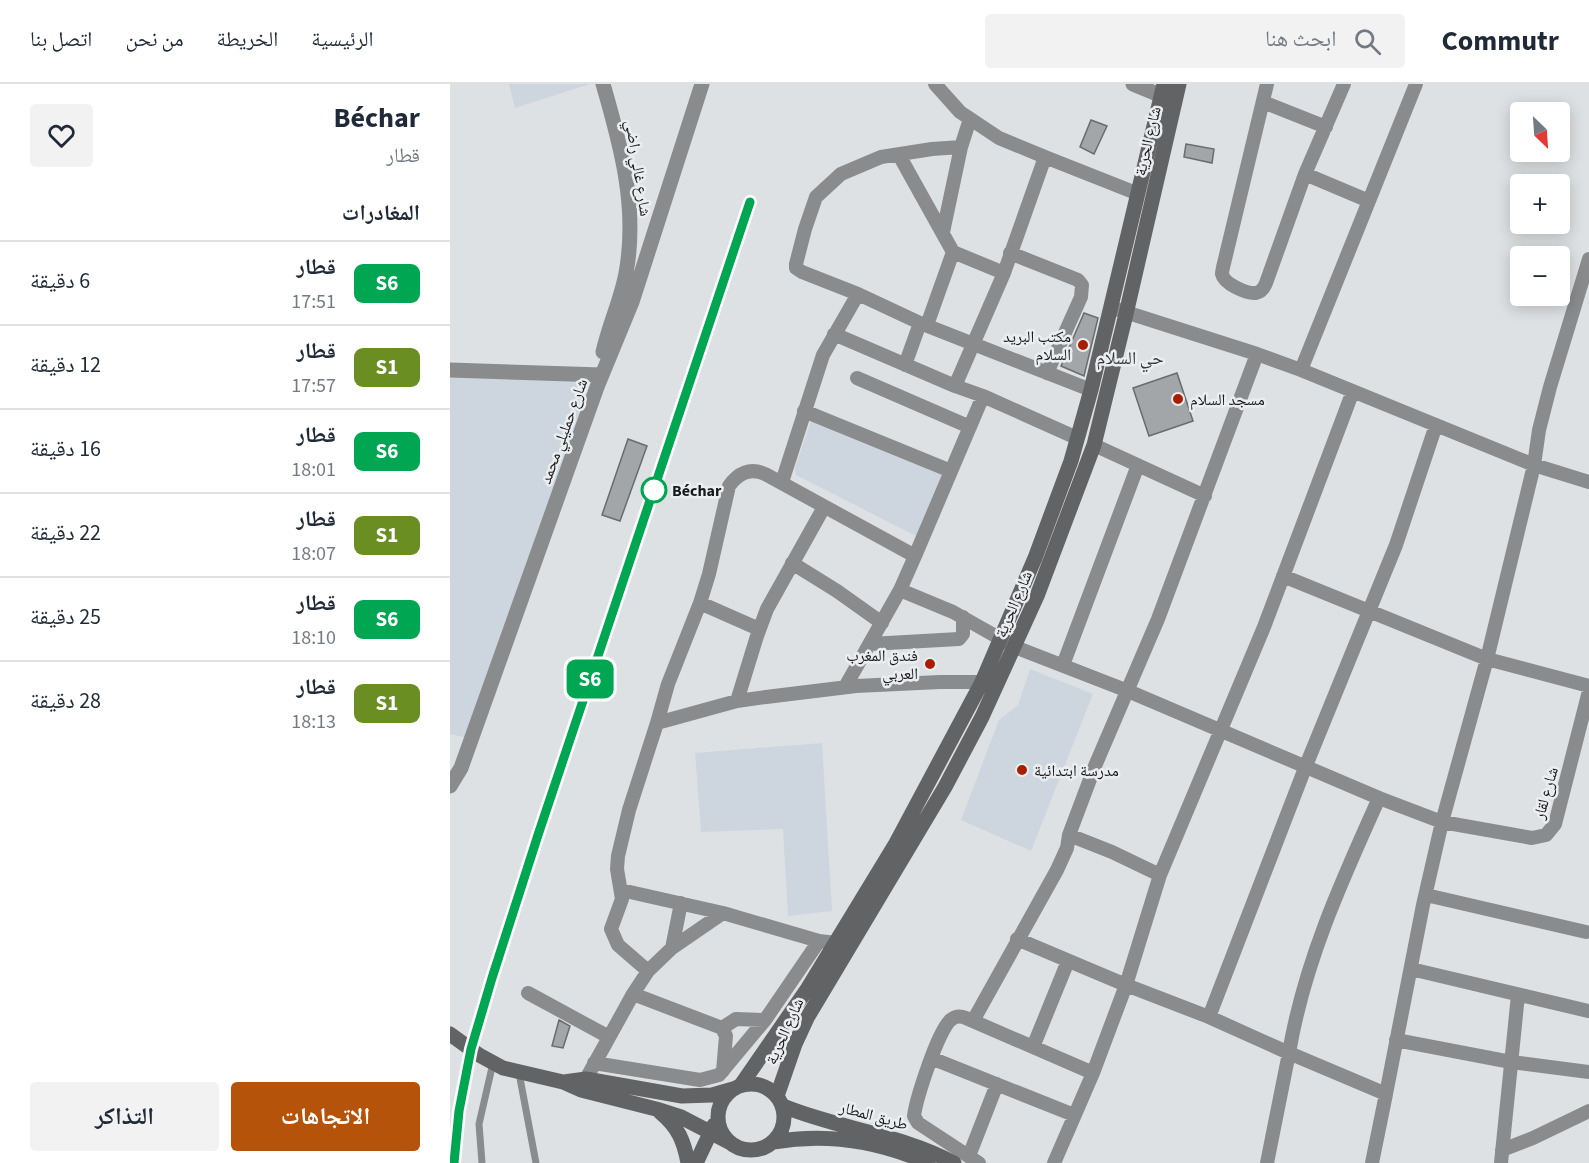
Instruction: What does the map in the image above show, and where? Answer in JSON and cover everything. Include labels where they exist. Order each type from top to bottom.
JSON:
[{"type":"main road","name":"شارع الحرية","points":[[737,1087],[836,943],[894,845],[982,682],[1035,558],[1071,461],[1091,390],[1137,193],[1167,93],[1179,84]]},
{"type":"main road","name":"شارع الحرية","points":[[780,1101],[795,1044],[807,1018],[945,787],[1015,647],[1052,556],[1094,445],[1126,314],[1167,93]]},
{"type":"main road","points":[[450,1034],[493,1063],[519,1073],[563,1082],[581,1090],[657,1109],[719,1129],[729,1143],[747,1150],[759,1150],[773,1142],[783,1125],[780,1101],[761,1085],[737,1087],[712,1095],[682,1096],[585,1080],[563,1082]]},
{"type":"main road","points":[[696,1163],[713,1127],[721,1102],[737,1087]]},
{"type":"main road","name":"طريق المطار","points":[[780,1101],[811,1118],[915,1145],[954,1163]]},
{"type":"main road","points":[[657,1109],[673,1123],[681,1134],[688,1163]]},
{"type":"main road","name":"طريق المطار","points":[[773,1142],[810,1137],[838,1137],[882,1147],[928,1163]]},
{"type":"main road","points":[[734,1163],[747,1150]]},
{"type":"street","name":"شارع غالي راضي","points":[[603,84],[617,129],[627,180],[631,221],[626,274],[603,351],[605,368]]},
{"type":"street","name":"شارع حمليلي محمد","points":[[450,786],[461,768],[605,368],[632,302],[702,84]]},
{"type":"street","points":[[935,84],[960,112],[999,138],[1137,193]]},
{"type":"street","points":[[1133,84],[1167,93]]},
{"type":"street","points":[[1267,84],[1222,274],[1225,280],[1255,293],[1262,290],[1266,283],[1305,174],[1344,84]]},
{"type":"street","points":[[1301,370],[1416,84]]},
{"type":"street","points":[[1263,102],[1326,128]]},
{"type":"street","points":[[943,232],[961,147],[970,119]]},
{"type":"street","points":[[961,147],[881,157],[841,174],[816,197],[796,264],[799,271],[974,345],[1091,390]]},
{"type":"street","points":[[899,154],[953,252],[1004,273]]},
{"type":"street","points":[[955,386],[1004,273],[1045,156]]},
{"type":"street","points":[[1305,174],[1369,201]]},
{"type":"street","points":[[905,365],[953,252]]},
{"type":"street","points":[[1010,253],[1078,280],[1082,285],[1082,297],[1047,373]]},
{"type":"street","points":[[1372,1163],[1442,822],[1487,658],[1534,465],[1539,430],[1550,387],[1589,259]]},
{"type":"street","points":[[782,482],[823,355],[858,294]]},
{"type":"street","points":[[1111,308],[1301,370],[1534,465],[1589,482]]},
{"type":"street","points":[[834,333],[1077,438]]},
{"type":"street","points":[[973,1021],[1067,848],[1069,835],[1095,766],[1158,619],[1257,354]]},
{"type":"street","points":[[450,370],[605,368]]},
{"type":"street","points":[[857,378],[970,426]]},
{"type":"street","points":[[1054,1163],[1093,1072],[1126,986],[1160,875],[1283,576],[1353,391]]},
{"type":"street","points":[[845,687],[900,590],[983,396]]},
{"type":"street","points":[[804,411],[951,471]]},
{"type":"street","points":[[1209,1017],[1305,768],[1396,545],[1436,425]]},
{"type":"street","points":[[1094,445],[1205,496]]},
{"type":"street","points":[[1063,665],[1138,465]]},
{"type":"street","points":[[648,970],[618,945],[611,929],[622,899],[617,869],[618,856],[629,810],[668,684],[709,574],[729,486],[735,478],[758,470],[915,556]]},
{"type":"street","points":[[737,701],[767,609],[824,507]]},
{"type":"street","points":[[792,563],[882,623]]},
{"type":"street","points":[[1283,576],[1487,658],[1589,686]]},
{"type":"street","name":"شارع لقار","points":[[900,590],[963,617],[1015,647],[1128,691],[1379,798],[1442,822],[1532,838],[1546,835],[1555,824],[1582,748],[1589,691]]},
{"type":"street","points":[[700,603],[759,630]]},
{"type":"street","points":[[870,644],[959,639],[963,634],[963,617]]},
{"type":"street","points":[[657,723],[737,701],[845,687],[982,682]]},
{"type":"street","points":[[1267,1163],[1295,1020],[1310,966],[1379,798]]},
{"type":"street","points":[[1069,835],[1160,875]]},
{"type":"street","points":[[621,890],[723,913],[819,941],[836,943]]},
{"type":"street","points":[[1426,895],[1586,932]]},
{"type":"street","points":[[672,948],[681,903]]},
{"type":"street","points":[[585,1080],[648,970],[672,948],[723,913]]},
{"type":"street","points":[[1017,939],[1126,986],[1209,1017],[1386,1094]]},
{"type":"street","points":[[594,1064],[700,1080],[723,1071],[765,1020],[819,941]]},
{"type":"street","points":[[1033,1047],[1068,961]]},
{"type":"street","points":[[1411,969],[1588,1011]]},
{"type":"street","points":[[528,993],[609,1037]]},
{"type":"street","points":[[633,994],[722,1028],[726,1036],[723,1071]]},
{"type":"street","points":[[1502,1156],[1518,995]]},
{"type":"street","points":[[997,1084],[974,1160],[915,1120],[915,1110],[931,1058],[949,1021],[960,1016],[1093,1072]]},
{"type":"street","points":[[722,1028],[736,1019],[765,1020]]},
{"type":"street","points":[[1396,1040],[1511,1062],[1589,1072]]},
{"type":"street","points":[[931,1058],[1074,1115]]},
{"type":"street","points":[[1502,1156],[1589,1111]]},
{"type":"lane","points":[[482,1163],[480,1124],[493,1063]]},
{"type":"lane","points":[[519,1073],[536,1163]]},
{"type":"shaded area","points":[[509,84],[590,84],[515,108]]},
{"type":"shaded area","points":[[450,377],[578,380],[587,393],[468,738],[450,734]]},
{"type":"shaded area","points":[[814,412],[954,465],[922,539],[796,475],[795,468]]},
{"type":"shaded area","name":"مدرسة ابتدائية","points":[[1030,669],[1093,694],[1031,851],[961,820],[999,720],[1018,705]]},
{"type":"shaded area","points":[[822,743],[832,911],[788,916],[783,829],[701,832],[695,753]]},
{"type":"building","points":[[1091,120],[1107,126],[1094,154],[1080,147]]},
{"type":"building","points":[[1186,144],[1214,149],[1212,163],[1184,157]]},
{"type":"building","name":"مكتب البريد السلام","points":[[1084,313],[1098,318],[1084,376],[1061,366]]},
{"type":"building","points":[[1177,373],[1193,421],[1149,436],[1133,388]]},
{"type":"building","points":[[628,439],[647,446],[620,521],[602,515]]},
{"type":"building","points":[[559,1020],[570,1026],[563,1048],[552,1046]]},
{"type":"railway","points":[[454,1163],[456,1125],[462,1087],[482,1009],[530,858],[750,202]]},
{"type":"train","name":"S6","points":[[454,1163],[459,1111],[471,1049],[492,978],[530,858],[750,202]]},
{"type":"place","name":"مكتب البريد السلام","points":[[1083,345]]},
{"type":"place","name":"مسجد السلام","points":[[1178,399]]},
{"type":"place","name":"Béchar","points":[[654,490]]},
{"type":"place","name":"فندق المغرب العربي","points":[[930,664]]},
{"type":"place","name":"مدرسة ابتدائية","points":[[1022,770]]},
{"type":"district","name":"حي السلام","points":[[1130,358]]}]
